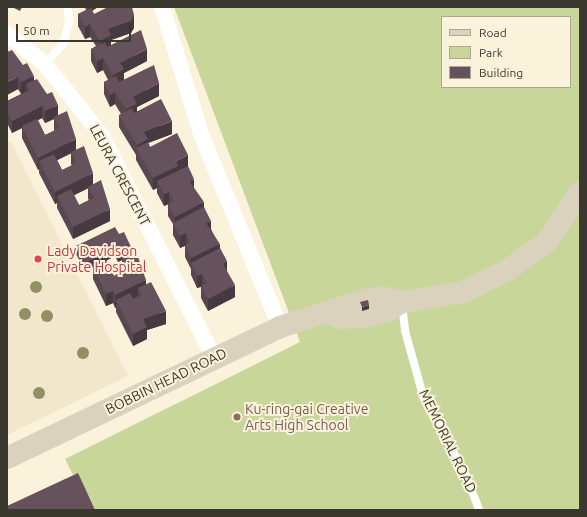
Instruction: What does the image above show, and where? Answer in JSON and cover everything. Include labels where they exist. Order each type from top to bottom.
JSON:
[{"type":"main road","name":"BOBBIN HEAD ROAD","points":[[7,458],[280,327],[329,313],[341,318],[364,316],[387,311],[402,302],[463,292],[506,271],[547,242],[580,192]]},
{"type":"street","points":[[162,7],[201,134],[280,327]]},
{"type":"street","name":"LEURA CRESCENT","points":[[7,35],[45,64],[102,136],[214,358]]},
{"type":"lane","points":[[45,64],[63,44],[69,22],[68,7]]},
{"type":"lane","name":"MEMORIAL ROAD","points":[[402,302],[405,331],[424,399],[465,473],[479,510]]},
{"type":"shaded area","name":"Lady Davidson Private Hospital","points":[[7,141],[11,142],[128,376],[7,435]]},
{"type":"green space","points":[[174,7],[580,7],[580,510],[91,510],[65,459],[300,342]]},
{"type":"building","points":[[108,7],[132,7],[134,15],[131,21],[108,29],[111,35],[100,41],[90,24],[85,27],[78,14],[91,8],[94,14]]},
{"type":"building","points":[[141,30],[147,49],[120,63],[124,69],[113,75],[103,58],[97,61],[91,49],[105,42],[107,47]]},
{"type":"building","points":[[12,50],[23,65],[27,63],[34,76],[21,82],[18,77],[7,82],[7,52]]},
{"type":"building","points":[[154,65],[159,83],[133,97],[137,104],[126,109],[115,92],[110,95],[104,82],[116,76],[119,82]]},
{"type":"building","points":[[37,79],[47,94],[52,92],[58,105],[45,111],[42,106],[12,121],[7,111],[7,101],[30,90],[26,84]]},
{"type":"building","points":[[161,99],[172,121],[144,132],[148,139],[137,145],[119,115],[132,108],[134,113]]},
{"type":"building","points":[[67,111],[76,139],[38,158],[22,126],[37,119],[45,135],[59,128],[54,117]]},
{"type":"building","points":[[177,133],[188,155],[176,161],[178,166],[153,178],[136,148],[148,142],[150,147]]},
{"type":"building","points":[[84,146],[93,173],[55,192],[39,161],[54,154],[62,170],[76,163],[71,152]]},
{"type":"building","points":[[188,166],[194,179],[190,182],[204,202],[175,217],[168,204],[174,201],[169,192],[164,194],[157,181]]},
{"type":"building","points":[[101,180],[110,209],[73,227],[57,196],[71,189],[79,205],[94,198],[88,187]]},
{"type":"building","points":[[204,207],[211,221],[206,223],[220,244],[191,258],[185,245],[190,242],[186,233],[180,236],[173,223]]},
{"type":"building","points":[[115,227],[119,234],[124,232],[131,247],[118,254],[115,248],[85,263],[76,246]]},
{"type":"building","points":[[220,248],[227,261],[223,264],[235,285],[208,299],[201,286],[207,283],[202,274],[197,276],[191,263]]},
{"type":"building","points":[[136,251],[146,280],[115,295],[113,291],[106,294],[93,267],[106,260],[114,276],[127,269],[122,258]]},
{"type":"building","points":[[151,282],[166,311],[143,319],[147,327],[133,334],[116,300],[130,293],[133,299],[142,295],[138,288]]},
{"type":"building","points":[[368,300],[369,305],[362,307],[360,302]]},
{"type":"building","points":[[78,473],[95,510],[7,510],[7,506]]},
{"type":"place","name":"Lady Davidson Private Hospital","points":[[38,259]]},
{"type":"place","name":"Ku-ring-gai Creative Arts High School","points":[[237,417]]}]
